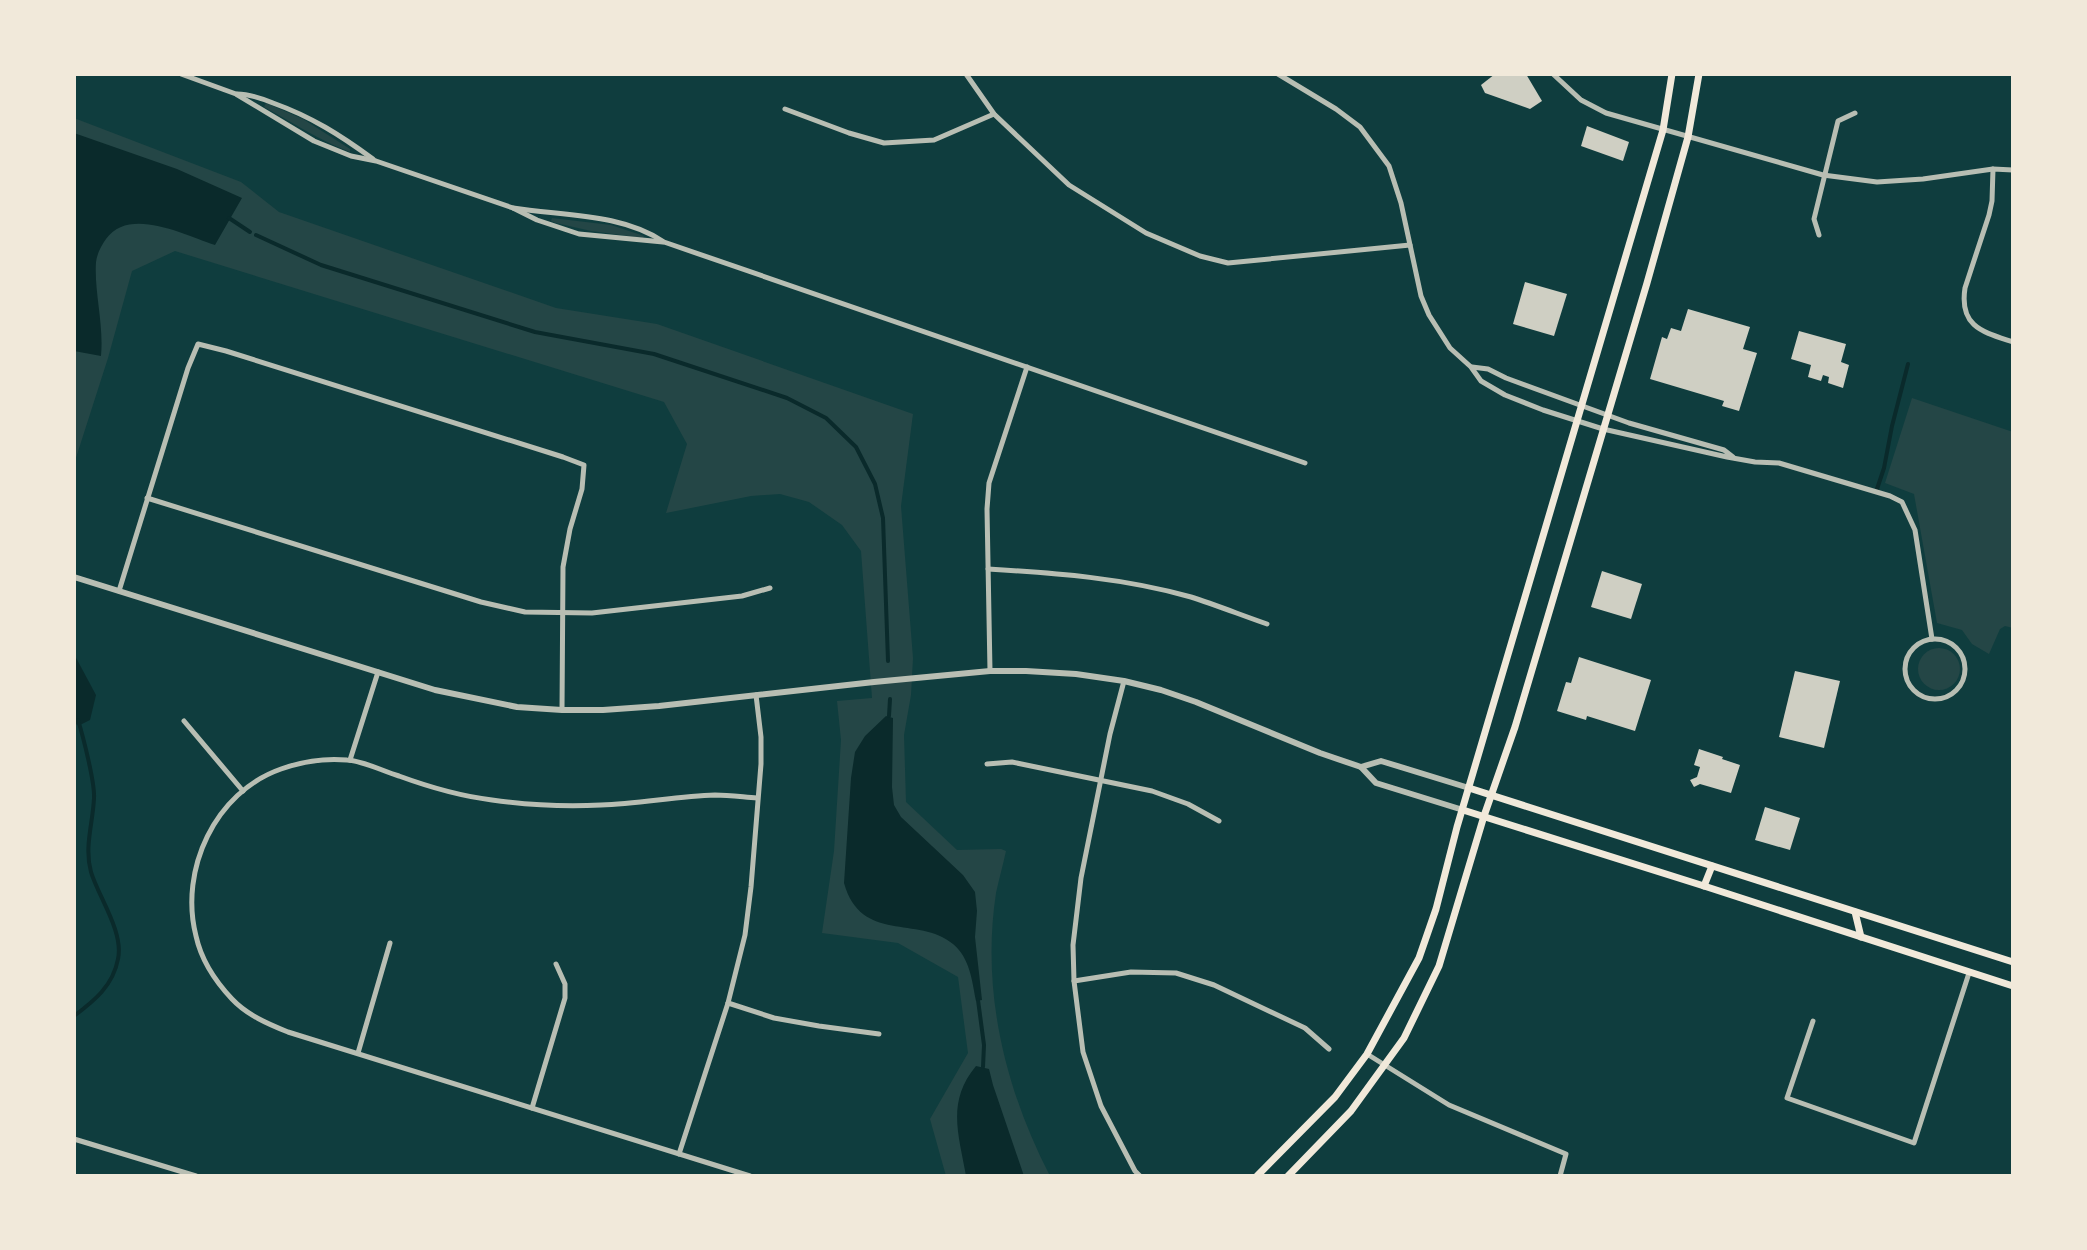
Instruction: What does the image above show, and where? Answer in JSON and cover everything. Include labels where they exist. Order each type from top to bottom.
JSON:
[{"type":"main road","points":[[1257,1176],[1335,1097],[1367,1054],[1419,958],[1436,909],[1663,130],[1672,74]]},
{"type":"main road","points":[[1288,1176],[1351,1111],[1384,1066],[1404,1038],[1439,966],[1484,816],[1515,727],[1603,429],[1688,137],[1699,74]]},
{"type":"main road","points":[[1469,788],[2013,962]]},
{"type":"main road","points":[[1463,810],[2013,986]]},
{"type":"main road","points":[[1704,886],[1712,866]]},
{"type":"main road","points":[[1855,912],[1861,937]]},
{"type":"street","points":[[181,74],[236,94],[314,141],[351,156],[376,161],[579,234],[664,242],[1305,463]]},
{"type":"street","points":[[966,74],[994,114],[1069,185],[1146,233],[1200,256],[1228,263],[1410,245]]},
{"type":"street","points":[[1278,74],[1360,127],[1389,166],[1401,203],[1421,296],[1429,315],[1450,348],[1481,381],[1505,395],[1578,422],[1734,458],[1779,463],[1902,502],[1915,530],[1932,639]]},
{"type":"street","points":[[1553,74],[1581,100],[1606,113],[1823,175],[1877,182],[1993,169],[2013,170]]},
{"type":"street","points":[[236,94],[249,94],[302,113],[376,161]]},
{"type":"street","points":[[785,109],[884,143],[934,140],[994,114]]},
{"type":"street","points":[[1819,235],[1814,219],[1838,121],[1855,113]]},
{"type":"street","points":[[1993,169],[1989,215],[1963,301],[1967,317],[1973,325],[1982,332],[2013,342]]},
{"type":"street","points":[[513,208],[610,220],[650,232],[664,242]]},
{"type":"street","points":[[119,591],[198,344],[226,351],[584,465],[582,489],[563,567],[562,710]]},
{"type":"street","points":[[990,671],[989,483],[1027,367]]},
{"type":"street","points":[[1471,367],[1488,369],[1629,423],[1724,450],[1734,458]]},
{"type":"street","points":[[147,498],[481,602],[525,612],[592,613],[742,596],[770,588]]},
{"type":"street","points":[[988,569],[1063,573],[1129,582],[1191,597],[1267,624]]},
{"type":"street","points":[[74,577],[435,690],[517,707],[562,710],[631,708],[990,671],[1026,671],[1124,681],[1196,702],[1361,767],[1376,783],[1463,810]]},
{"type":"street","points":[[1932,639],[1942,640],[1959,651],[1965,670],[1957,689],[1939,698],[1920,694],[1907,680],[1905,671],[1909,653],[1915,646],[1932,639]]},
{"type":"street","points":[[350,760],[378,672]]},
{"type":"street","points":[[1124,681],[1081,878],[1073,945],[1074,981],[1083,1052],[1101,1106],[1140,1176]]},
{"type":"street","points":[[679,1154],[728,1003],[745,935],[761,737],[756,695]]},
{"type":"street","points":[[184,721],[243,791]]},
{"type":"street","points":[[750,1176],[288,1032],[258,1019],[233,1001],[203,956],[192,915],[192,891],[202,847],[227,805],[265,776],[302,763],[350,760],[438,789],[489,800],[541,806],[602,805],[715,795],[757,798]]},
{"type":"street","points":[[1361,767],[1381,761],[1469,788]]},
{"type":"street","points":[[987,764],[1012,762],[1152,791],[1188,804],[1219,821]]},
{"type":"street","points":[[358,1053],[390,943]]},
{"type":"street","points":[[532,1108],[565,998],[565,984],[556,964]]},
{"type":"street","points":[[1074,981],[1131,972],[1176,973],[1214,985],[1305,1028],[1329,1049]]},
{"type":"street","points":[[1813,1021],[1787,1098],[1914,1143],[1969,973]]},
{"type":"street","points":[[728,1003],[774,1018],[879,1034]]},
{"type":"street","points":[[1367,1054],[1449,1105],[1566,1154],[1560,1176]]},
{"type":"street","points":[[74,1139],[196,1176]]},
{"type":"shaded area","points":[[266,103],[303,119],[350,149],[350,152],[264,107]]},
{"type":"shaded area","points":[[74,118],[241,182],[279,212],[556,308],[657,324],[913,414],[901,506],[913,658],[904,735],[906,802],[957,850],[1006,851],[996,893],[992,930],[995,1003],[1000,1039],[1020,1109],[1050,1176],[946,1176],[930,1119],[968,1053],[958,977],[898,943],[822,933],[834,851],[841,740],[837,701],[872,698],[861,551],[842,525],[809,502],[780,494],[751,496],[666,513],[687,444],[664,402],[175,251],[132,271],[74,464]]},
{"type":"shaded area","points":[[74,133],[177,169],[242,198],[215,245],[173,230],[143,224],[116,229],[106,239],[96,262],[101,356],[74,351]]},
{"type":"shaded area","points":[[552,218],[611,225],[644,236],[591,231],[556,223],[551,221]]},
{"type":"shaded area","points":[[1912,398],[2013,432],[2013,628],[2005,626],[2000,629],[1989,654],[1972,644],[1962,630],[1937,623],[1914,494],[1885,483]]},
{"type":"shaded area","points":[[1939,648],[1954,654],[1960,669],[1954,684],[1939,690],[1924,684],[1918,669],[1924,654]]},
{"type":"shaded area","points":[[74,654],[96,695],[90,720],[80,725],[74,724]]},
{"type":"shaded area","points":[[886,716],[893,718],[894,805],[901,817],[963,875],[975,892],[975,937],[982,1000],[976,1001],[967,963],[953,944],[924,931],[892,926],[863,914],[852,902],[844,883],[855,752],[865,736]]},
{"type":"shaded area","points":[[976,1066],[989,1069],[1024,1176],[966,1176],[958,1133],[958,1106],[967,1079]]},
{"type":"building","points":[[1495,74],[1526,74],[1542,101],[1530,109],[1485,93],[1481,85]]},
{"type":"building","points":[[1587,126],[1629,142],[1623,161],[1581,146]]},
{"type":"building","points":[[1525,282],[1567,294],[1554,336],[1513,324]]},
{"type":"building","points":[[1688,309],[1750,327],[1743,349],[1757,353],[1739,411],[1722,406],[1724,401],[1650,379],[1662,337],[1667,339],[1671,328],[1681,331]]},
{"type":"building","points":[[1799,331],[1846,344],[1841,362],[1849,365],[1843,388],[1828,383],[1829,377],[1823,375],[1821,381],[1808,377],[1811,365],[1791,359]]},
{"type":"building","points":[[1602,571],[1642,584],[1631,619],[1591,607]]},
{"type":"building","points":[[1579,657],[1651,680],[1635,731],[1587,716],[1586,720],[1557,711],[1566,682],[1571,683]]},
{"type":"building","points":[[1795,671],[1840,681],[1824,748],[1779,737]]},
{"type":"building","points":[[1699,749],[1740,765],[1731,793],[1700,784],[1694,787],[1690,780],[1697,777],[1700,767],[1694,765]]},
{"type":"building","points":[[1765,807],[1800,818],[1790,850],[1755,840]]},
{"type":"waterway","points":[[229,218],[250,232]]},
{"type":"waterway","points":[[256,235],[321,265],[535,332],[654,354],[787,398],[826,418],[856,447],[875,484],[883,518],[888,661]]},
{"type":"waterway","points":[[1876,492],[1908,364]]},
{"type":"waterway","points":[[889,716],[890,699]]},
{"type":"waterway","points":[[74,1016],[107,985],[115,969],[119,948],[114,926],[89,863],[94,791],[78,720]]},
{"type":"waterway","points":[[978,1000],[984,1045],[983,1067]]}]
